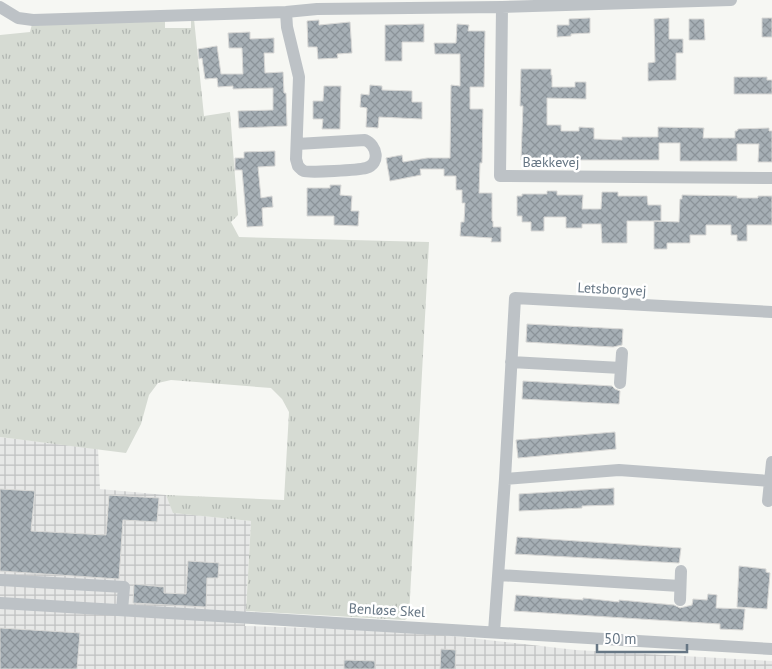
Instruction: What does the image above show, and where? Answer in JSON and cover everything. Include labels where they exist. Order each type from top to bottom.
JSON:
[{"type":"street","points":[[0,7],[18,18],[33,20],[286,12],[317,4],[502,7],[731,0]]},
{"type":"street","name":"Bækkevej","points":[[502,7],[500,176],[772,178]]},
{"type":"street","points":[[286,12],[287,26],[299,77],[297,144],[297,162],[300,169],[307,172],[365,169],[373,164],[376,154],[373,145],[365,140],[297,144]]},
{"type":"street","name":"Letsborgvej","points":[[494,632],[505,479],[514,298],[772,312]]},
{"type":"street","points":[[620,383],[622,353]]},
{"type":"street","points":[[511,362],[621,368]]},
{"type":"street","points":[[768,501],[772,462]]},
{"type":"street","points":[[505,479],[619,470],[770,482]]},
{"type":"street","points":[[680,600],[681,571]]},
{"type":"street","points":[[499,575],[680,586]]},
{"type":"street","points":[[0,580],[124,587],[122,610]]},
{"type":"street","name":"Benløse Skel","points":[[0,603],[772,649]]},
{"type":"shaded area","points":[[0,437],[98,449],[100,489],[166,495],[174,513],[251,521],[245,626],[408,631],[576,650],[772,661],[772,669],[0,669]]},
{"type":"green space","points":[[194,19],[204,116],[230,112],[238,215],[231,222],[239,237],[429,242],[409,616],[405,620],[246,611],[251,521],[173,513],[166,495],[284,500],[289,412],[282,399],[271,388],[171,380],[158,383],[149,395],[141,424],[126,453],[0,437],[0,35],[30,32],[32,24],[165,21],[165,28],[191,28],[191,20]]},
{"type":"building","points":[[590,18],[590,33],[557,37],[557,25],[569,25],[569,19]]},
{"type":"building","points":[[669,18],[669,39],[683,39],[683,53],[676,53],[676,80],[648,81],[648,63],[655,62],[654,19]]},
{"type":"building","points":[[762,18],[772,18],[772,37],[762,37]]},
{"type":"building","points":[[689,19],[704,19],[705,40],[689,40]]},
{"type":"building","points":[[319,20],[319,25],[350,22],[352,53],[337,54],[338,58],[318,59],[317,47],[308,47],[307,21]]},
{"type":"building","points":[[424,24],[424,42],[402,42],[402,61],[385,61],[385,25]]},
{"type":"building","points":[[457,24],[469,25],[468,31],[485,31],[484,87],[470,87],[470,109],[483,109],[482,163],[480,163],[479,193],[492,193],[493,227],[501,227],[501,242],[491,242],[492,238],[460,236],[461,222],[464,222],[465,203],[462,203],[462,190],[456,190],[456,176],[444,176],[444,169],[420,169],[421,175],[390,181],[386,158],[402,155],[403,162],[427,158],[450,158],[451,85],[460,86],[460,54],[435,54],[434,43],[456,43]]},
{"type":"building","points":[[250,32],[250,39],[274,38],[274,53],[264,53],[265,73],[283,72],[287,126],[239,128],[238,111],[273,110],[273,88],[233,89],[233,86],[218,87],[217,78],[205,79],[202,58],[199,59],[198,49],[217,46],[221,74],[243,74],[242,48],[229,48],[228,33]]},
{"type":"building","points":[[521,69],[551,69],[552,87],[575,87],[575,82],[586,82],[586,99],[547,98],[547,125],[561,125],[561,131],[579,131],[579,127],[594,128],[594,139],[622,140],[622,137],[658,137],[658,127],[704,128],[703,138],[735,138],[735,131],[738,129],[769,128],[769,131],[772,131],[772,162],[758,162],[759,144],[737,144],[737,161],[680,161],[680,143],[659,143],[659,160],[521,160],[523,106],[520,106]]},
{"type":"building","points":[[734,77],[767,77],[767,80],[772,80],[772,94],[734,94]]},
{"type":"building","points":[[370,85],[382,86],[382,90],[412,91],[412,102],[422,102],[422,119],[379,117],[378,128],[366,127],[367,108],[360,107],[361,94],[369,95]]},
{"type":"building","points":[[324,86],[341,86],[340,129],[322,129],[323,119],[313,119],[313,101],[323,101]]},
{"type":"building","points":[[275,151],[275,166],[258,167],[261,198],[272,196],[273,207],[262,208],[263,226],[247,227],[242,170],[235,170],[235,158],[244,158],[244,152]]},
{"type":"building","points":[[330,185],[341,185],[340,195],[352,196],[351,211],[359,211],[358,226],[334,225],[334,216],[307,216],[307,188],[330,188]]},
{"type":"building","points":[[547,191],[557,191],[557,195],[583,195],[582,209],[601,209],[602,192],[618,192],[618,196],[647,196],[648,205],[661,205],[661,221],[627,221],[627,243],[602,243],[601,224],[582,224],[582,228],[566,228],[566,217],[544,217],[544,231],[531,231],[531,222],[522,222],[522,216],[517,216],[517,196],[522,196],[522,194],[547,194]]},
{"type":"building","points":[[682,195],[737,196],[737,198],[772,196],[772,225],[747,225],[747,241],[737,241],[737,235],[731,235],[731,225],[706,225],[706,235],[690,235],[690,243],[667,243],[667,249],[654,249],[654,221],[679,222],[680,199],[682,199]]},
{"type":"building","points":[[527,324],[623,329],[622,345],[613,347],[526,342]]},
{"type":"building","points":[[523,381],[612,386],[620,391],[619,404],[522,399]]},
{"type":"building","points":[[615,432],[616,449],[518,458],[516,440]]},
{"type":"building","points":[[614,488],[614,505],[519,511],[519,494]]},
{"type":"building","points":[[0,489],[35,491],[31,531],[106,535],[109,495],[159,498],[157,522],[123,520],[119,579],[0,571]]},
{"type":"building","points":[[517,537],[681,548],[679,563],[515,554]]},
{"type":"building","points":[[188,561],[219,563],[218,578],[207,578],[206,607],[133,603],[134,584],[164,587],[164,593],[186,594]]},
{"type":"building","points":[[739,566],[766,569],[766,572],[770,573],[767,609],[737,607]]},
{"type":"building","points":[[708,594],[717,595],[716,608],[745,609],[743,630],[720,629],[720,624],[514,611],[516,595],[583,600],[583,598],[619,602],[619,600],[674,605],[680,608],[692,605],[693,599],[707,600]]},
{"type":"building","points":[[0,628],[80,633],[77,669],[0,669]]},
{"type":"building","points":[[441,649],[456,650],[455,669],[440,669]]},
{"type":"building","points":[[344,660],[375,661],[375,669],[344,669]]}]
